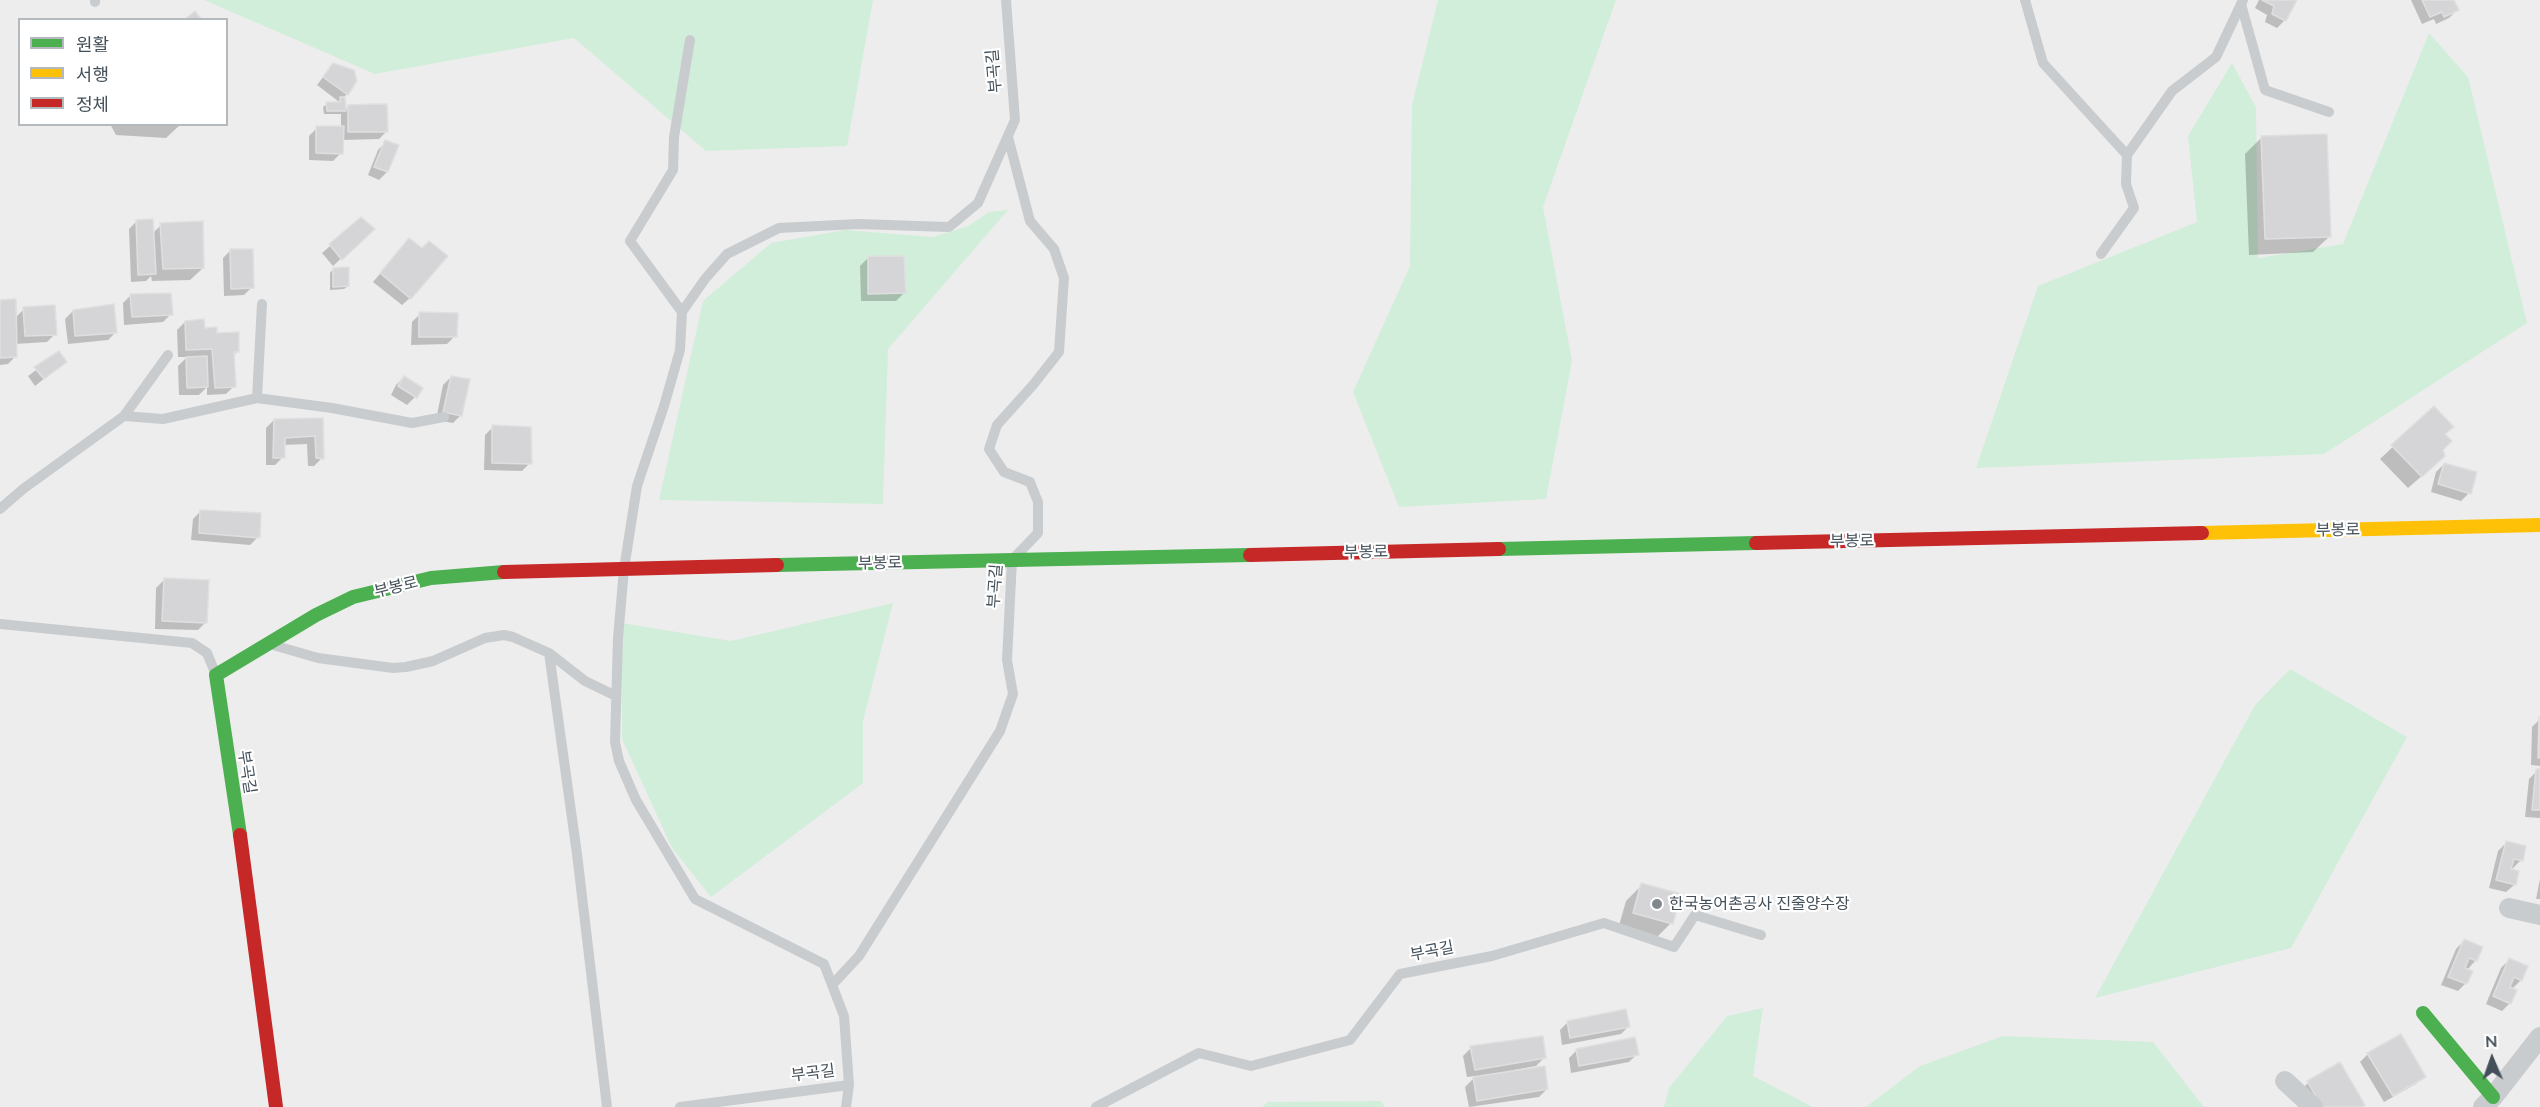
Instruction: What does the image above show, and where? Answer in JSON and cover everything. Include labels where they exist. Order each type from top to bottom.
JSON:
[{"type":"street","name":"부봉로","points":[[216,675],[316,615],[353,597],[431,578],[487,572],[2540,525]]},
{"type":"street","name":"부곡길","points":[[216,675],[251,910],[276,1107]]},
{"type":"street","points":[[2509,908],[2540,915]]},
{"type":"street","points":[[2423,1013],[2488,1102],[2540,1037]]},
{"type":"street","points":[[2285,1081],[2313,1107]]},
{"type":"lane","name":"부곡길","points":[[680,1107],[849,1085],[844,1016],[824,964],[695,899],[636,800],[619,761],[615,742],[616,696],[624,569],[637,486],[680,350],[682,312],[705,279],[727,254],[779,228],[858,225],[949,227],[978,203],[1015,120],[1006,0]]},
{"type":"lane","points":[[2025,0],[2043,63],[2127,155]]},
{"type":"lane","points":[[2101,254],[2134,208],[2126,184],[2127,155],[2172,90],[2216,57],[2242,2]]},
{"type":"lane","points":[[2242,2],[2265,90],[2329,112]]},
{"type":"lane","points":[[682,312],[630,241],[673,170],[674,137],[690,40]]},
{"type":"lane","name":"부곡길","points":[[832,985],[859,956],[1000,731],[1013,694],[1007,660],[1012,560],[1038,533],[1038,502],[1030,482],[1004,472],[989,449],[997,425],[1059,352],[1064,278],[1054,249],[1030,221],[1008,137]]},
{"type":"lane","points":[[257,398],[262,304]]},
{"type":"lane","points":[[0,509],[23,489],[124,416],[168,355]]},
{"type":"lane","points":[[124,416],[163,419],[257,398],[332,408],[412,423],[444,417]]},
{"type":"lane","name":"부곡길","points":[[0,624],[192,643],[207,653],[216,675]]},
{"type":"lane","points":[[266,644],[318,658],[393,668],[433,661],[474,641],[495,636],[513,637],[549,653],[585,681],[616,696]]},
{"type":"lane","points":[[549,653],[577,854],[607,1107]]},
{"type":"lane","name":"부곡길","points":[[1096,1107],[1199,1053],[1251,1066],[1350,1040],[1400,974],[1492,956],[1604,923],[1674,947],[1695,915],[1761,935]]},
{"type":"lane","points":[[846,1107],[849,1085]]},
{"type":"green space","points":[[204,0],[873,0],[847,146],[706,151],[574,38],[375,74]]},
{"type":"green space","points":[[1438,0],[1616,0],[1543,207],[1572,361],[1546,499],[1399,507],[1353,392],[1410,266],[1412,105]]},
{"type":"green space","points":[[2429,33],[2468,77],[2527,323],[2324,454],[1976,468],[2038,286],[2197,222],[2188,136],[2232,63],[2256,107],[2258,258],[2343,244]]},
{"type":"green space","points":[[1008,210],[888,349],[883,504],[659,500],[703,301],[771,243],[845,230],[933,237],[968,226],[989,212]]},
{"type":"green space","points":[[893,603],[863,721],[863,783],[711,897],[672,848],[622,739],[622,623],[731,641]]},
{"type":"green space","points":[[2290,669],[2407,737],[2291,948],[2095,998],[2255,705]]},
{"type":"green space","points":[[1763,1008],[1753,1076],[1813,1107],[1664,1107],[1669,1088],[1727,1016]]},
{"type":"green space","points":[[2003,1036],[2153,1042],[2204,1107],[1866,1107],[1920,1066]]},
{"type":"green space","points":[[1381,1101],[1385,1107],[1262,1107],[1268,1102]]},
{"type":"building","points":[[2262,0],[2297,0],[2286,21],[2272,14],[2274,6]]},
{"type":"building","points":[[2422,0],[2454,0],[2459,10],[2444,17],[2442,12],[2430,17]]},
{"type":"building","points":[[195,11],[200,18],[186,18]]},
{"type":"building","points":[[333,63],[354,70],[357,81],[348,95],[323,77]]},
{"type":"building","points":[[340,97],[345,97],[346,111],[327,111],[326,102],[340,102]]},
{"type":"building","points":[[387,104],[388,132],[348,132],[348,105]]},
{"type":"building","points":[[316,126],[344,126],[343,154],[316,153]]},
{"type":"building","points":[[2327,134],[2331,237],[2265,239],[2261,136]]},
{"type":"building","points":[[385,140],[399,145],[388,172],[374,167]]},
{"type":"building","points":[[361,217],[375,229],[342,260],[329,244]]},
{"type":"building","points":[[153,219],[156,274],[138,275],[136,220]]},
{"type":"building","points":[[203,221],[204,268],[163,269],[160,223]]},
{"type":"building","points":[[409,238],[422,248],[429,241],[448,256],[411,299],[380,273]]},
{"type":"building","points":[[230,249],[253,249],[254,288],[231,289]]},
{"type":"building","points":[[868,256],[904,256],[906,293],[868,294]]},
{"type":"building","points":[[349,267],[349,286],[333,287],[333,268]]},
{"type":"building","points":[[171,293],[173,315],[132,317],[130,294]]},
{"type":"building","points":[[16,299],[17,357],[0,358],[0,300]]},
{"type":"building","points":[[114,304],[117,333],[75,336],[73,310]]},
{"type":"building","points":[[55,305],[57,335],[25,336],[23,307]]},
{"type":"building","points":[[419,312],[458,313],[457,337],[419,337]]},
{"type":"building","points":[[204,319],[205,328],[217,327],[217,333],[239,332],[239,352],[234,352],[236,387],[215,388],[212,349],[186,350],[185,321]]},
{"type":"building","points":[[59,351],[67,362],[44,379],[34,367]]},
{"type":"building","points":[[207,356],[208,387],[187,388],[186,357]]},
{"type":"building","points":[[404,376],[423,388],[417,398],[398,386]]},
{"type":"building","points":[[451,376],[470,379],[462,416],[443,412]]},
{"type":"building","points":[[2434,406],[2454,427],[2445,434],[2452,441],[2443,450],[2445,456],[2422,477],[2391,445]]},
{"type":"building","points":[[323,418],[324,459],[316,458],[315,436],[285,438],[285,458],[273,458],[274,419]]},
{"type":"building","points":[[492,425],[531,427],[532,464],[492,463]]},
{"type":"building","points":[[2444,463],[2477,472],[2471,494],[2438,484]]},
{"type":"building","points":[[200,510],[261,513],[260,538],[199,533]]},
{"type":"building","points":[[164,578],[209,580],[207,623],[162,621]]},
{"type":"building","points":[[2539,717],[2540,758],[2538,758]]},
{"type":"building","points":[[2536,769],[2540,769],[2540,810],[2532,810]]},
{"type":"building","points":[[2506,841],[2526,846],[2523,861],[2514,859],[2511,869],[2519,871],[2516,885],[2496,880]]},
{"type":"building","name":"한국농어촌공사 진줄양수장","points":[[1641,883],[1681,894],[1673,924],[1633,913]]},
{"type":"building","points":[[2464,939],[2483,947],[2477,961],[2469,958],[2465,968],[2473,971],[2467,984],[2448,977]]},
{"type":"building","points":[[2509,958],[2528,966],[2522,981],[2514,977],[2510,987],[2517,990],[2511,1004],[2493,996]]},
{"type":"building","points":[[1626,1009],[1630,1027],[1570,1038],[1567,1021]]},
{"type":"building","points":[[2401,1034],[2426,1077],[2393,1096],[2367,1053]]},
{"type":"building","points":[[1543,1036],[1546,1058],[1475,1070],[1470,1046]]},
{"type":"building","points":[[1635,1037],[1639,1055],[1579,1066],[1576,1049]]},
{"type":"building","points":[[2340,1062],[2365,1105],[2362,1107],[2322,1107],[2307,1081]]},
{"type":"building","points":[[1545,1066],[1548,1089],[1477,1101],[1473,1077]]},
{"type":"traffic: fast","points":[[1499,549],[1756,543]]},
{"type":"traffic: fast","points":[[777,565],[1250,555]]},
{"type":"traffic: fast","points":[[240,835],[216,675],[316,615],[353,597],[431,578],[504,572]]},
{"type":"traffic: fast","points":[[2423,1013],[2493,1097]]},
{"type":"traffic: slow","points":[[2202,533],[2540,525]]},
{"type":"traffic: jam","points":[[1756,543],[2202,533]]},
{"type":"traffic: jam","points":[[1250,555],[1499,549]]},
{"type":"traffic: jam","points":[[504,572],[777,565]]},
{"type":"traffic: jam","points":[[240,835],[276,1107]]},
{"type":"place","name":"한국농어촌공사 진줄양수장","points":[[1657,904]]}]
